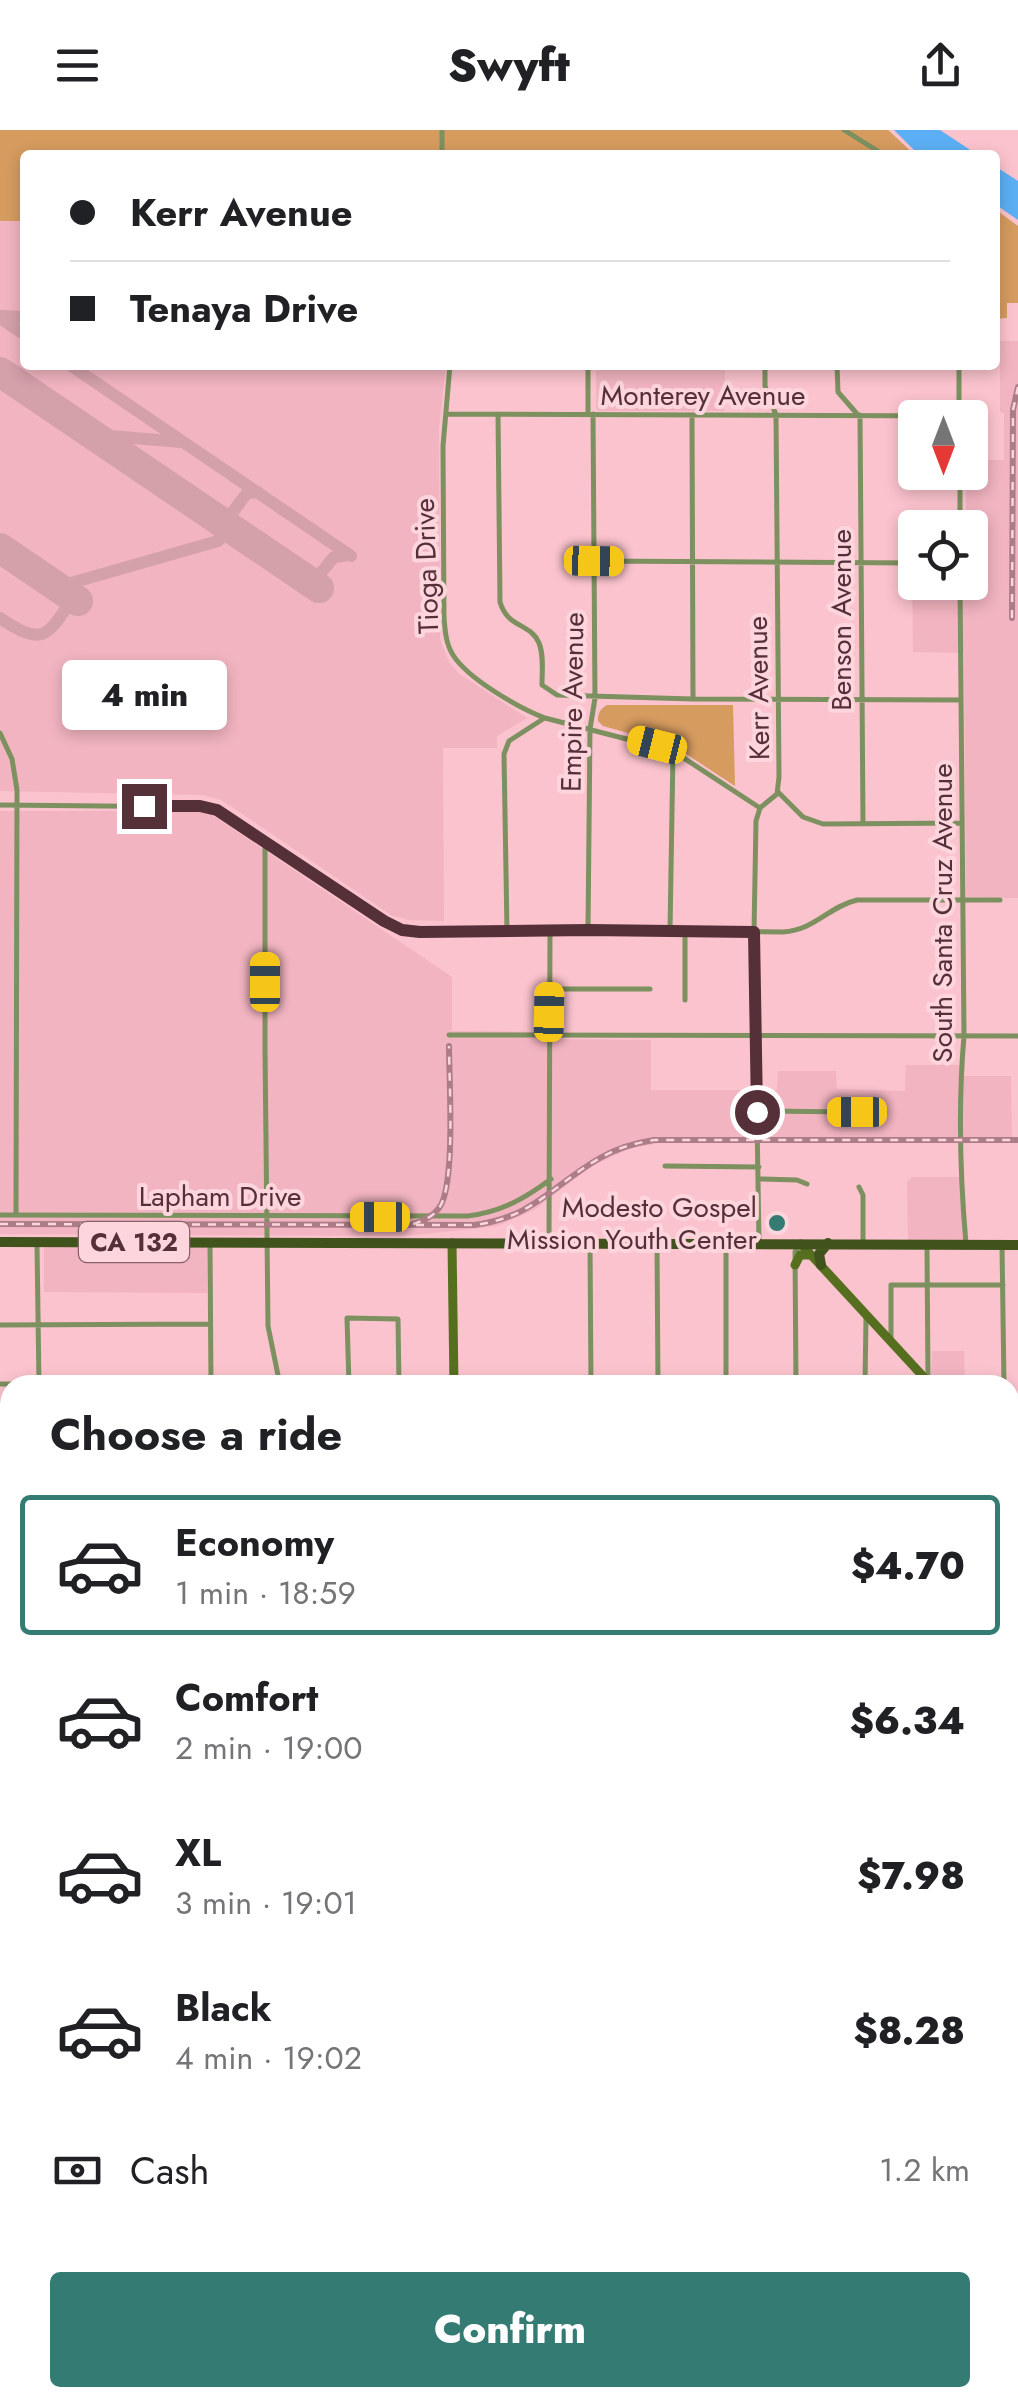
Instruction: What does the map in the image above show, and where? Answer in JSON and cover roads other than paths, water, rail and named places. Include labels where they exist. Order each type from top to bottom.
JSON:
[{"type":"main road","name":"CA 132","points":[[0,1242],[1018,1245]]},
{"type":"main road","points":[[452,1243],[454,1375]]},
{"type":"main road","points":[[821,1265],[819,1254],[828,1243]]},
{"type":"main road","points":[[800,1244],[922,1375]]},
{"type":"main road","points":[[795,1265],[802,1254],[812,1255]]},
{"type":"street","points":[[844,130],[877,150]]},
{"type":"street","name":"Tioga Drive","points":[[450,370],[443,446],[444,617],[448,642],[458,661],[473,676],[544,718],[673,751],[760,808]]},
{"type":"street","name":"Empire Avenue","points":[[588,370],[595,698],[590,729],[588,930]]},
{"type":"street","name":"Kerr Avenue","points":[[760,808],[778,792],[776,415],[765,386],[765,370]]},
{"type":"street","name":"Benson Avenue","points":[[836,370],[838,392],[859,415],[863,824]]},
{"type":"street","points":[[959,370],[959,400]]},
{"type":"street","name":"Monterey Avenue","points":[[446,414],[898,416]]},
{"type":"street","points":[[498,414],[500,602],[506,617],[530,631],[539,643],[542,685],[557,695],[961,700]]},
{"type":"street","points":[[692,415],[692,699]]},
{"type":"street","points":[[594,561],[898,563]]},
{"type":"street","name":"South Santa Cruz Avenue","points":[[960,600],[964,1036],[961,1073],[966,1244]]},
{"type":"street","points":[[506,931],[504,752],[510,741],[544,718]]},
{"type":"street","points":[[0,732],[15,770],[17,805],[16,1215]]},
{"type":"street","points":[[670,931],[673,751]]},
{"type":"street","points":[[778,792],[809,820],[823,824],[962,823]]},
{"type":"street","points":[[0,804],[200,806],[217,810],[395,927],[420,932],[782,932],[800,930],[837,907],[857,900],[1000,900]]},
{"type":"street","points":[[759,1244],[754,932],[756,822],[760,808]]},
{"type":"street","points":[[265,841],[268,1326],[279,1375]]},
{"type":"street","points":[[549,1243],[550,930]]},
{"type":"street","points":[[685,931],[685,1000]]},
{"type":"street","points":[[549,989],[650,989]]},
{"type":"street","points":[[449,1035],[1018,1036]]},
{"type":"street","points":[[757,1112],[857,1112]]},
{"type":"street","points":[[665,1166],[759,1166]]},
{"type":"street","name":"Lapham Drive","points":[[0,1215],[480,1214],[514,1204],[551,1179]]},
{"type":"street","points":[[760,1180],[807,1184]]},
{"type":"street","points":[[859,1187],[863,1196],[863,1243]]},
{"type":"street","points":[[37,1242],[39,1375]]},
{"type":"street","points":[[210,1243],[211,1375]]},
{"type":"street","points":[[657,1243],[658,1375]]},
{"type":"street","points":[[726,1243],[726,1375]]},
{"type":"street","points":[[590,1244],[592,1375]]},
{"type":"street","points":[[796,1375],[795,1252],[800,1244]]},
{"type":"street","points":[[927,1244],[929,1375]]},
{"type":"street","points":[[1002,1245],[1004,1375]]},
{"type":"street","points":[[891,1340],[891,1284],[1002,1285]]},
{"type":"street","points":[[865,1375],[866,1314]]},
{"type":"street","points":[[349,1375],[347,1318],[398,1319],[400,1375]]},
{"type":"street","points":[[0,1325],[210,1324]]},
{"type":"water","points":[[894,130],[940,130],[970,150],[914,150]]},
{"type":"water","points":[[1000,169],[1018,181],[1018,220],[1000,207]]},
{"type":"railway","points":[[1012,618],[1013,410],[1018,387]]},
{"type":"railway","points":[[413,1224],[439,1208],[448,1178],[449,1046]]},
{"type":"railway","points":[[0,1224],[474,1225],[528,1208],[606,1154],[654,1140],[1018,1140]]},
{"type":"place","name":"Modesto Gospel Mission Youth Center","points":[[777,1223]]}]
